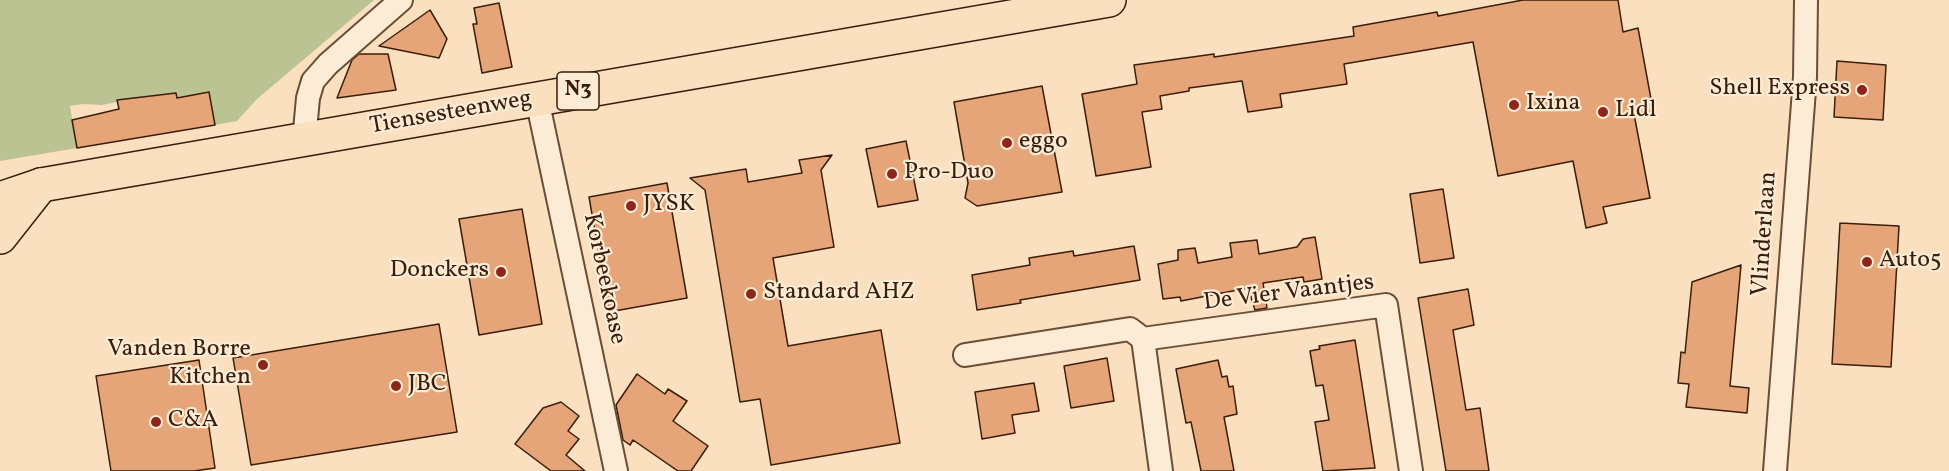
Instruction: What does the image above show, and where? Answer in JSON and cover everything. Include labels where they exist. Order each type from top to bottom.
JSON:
[{"type":"main road","name":"Tiensesteenweg","points":[[0,199],[41,184],[304,141],[1109,0]]},
{"type":"main road","name":"Tiensesteenweg","points":[[0,182],[41,184]]},
{"type":"main road","points":[[0,237],[41,184]]},
{"type":"street","points":[[304,141],[308,98],[313,81],[328,64],[401,0]]},
{"type":"street","name":"Vlinderlaan","points":[[1775,471],[1805,77],[1806,0]]},
{"type":"street","name":"Korbeekoase","points":[[537,99],[616,471]]},
{"type":"street","name":"De Vier Vaantjes","points":[[965,355],[1130,329],[1143,339],[1386,305],[1411,471]]},
{"type":"street","points":[[1143,339],[1161,471]]},
{"type":"green space","points":[[0,0],[374,0],[257,99],[237,121],[215,125],[209,93],[177,98],[176,93],[146,98],[146,96],[102,105],[70,106],[77,148],[0,161]]},
{"type":"building","points":[[1523,0],[1618,0],[1623,32],[1638,28],[1653,110],[1634,114],[1650,198],[1603,207],[1607,223],[1586,228],[1573,161],[1498,176],[1473,42],[1344,64],[1347,84],[1280,94],[1282,107],[1248,112],[1242,81],[1189,88],[1189,91],[1160,96],[1162,109],[1142,112],[1151,167],[1096,176],[1082,94],[1137,84],[1134,65],[1214,54],[1214,57],[1354,36],[1353,27],[1437,12],[1438,16]]},
{"type":"building","points":[[499,3],[512,67],[482,73],[473,24],[477,24],[474,8]]},
{"type":"building","points":[[430,10],[447,39],[439,58],[379,46]]},
{"type":"building","points":[[359,54],[388,54],[396,90],[337,98],[352,60]]},
{"type":"building","points":[[1837,61],[1886,65],[1883,120],[1834,117]]},
{"type":"building","name":"eggo","points":[[1042,86],[1062,192],[977,206],[965,198],[968,183],[954,102]]},
{"type":"building","points":[[209,92],[215,125],[77,148],[72,120],[119,109],[117,100],[176,93],[177,98]]},
{"type":"building","name":"Pro-Duo","points":[[906,141],[918,200],[878,207],[866,149]]},
{"type":"building","name":"Standard AHZ","points":[[832,155],[821,170],[834,247],[773,258],[788,346],[881,330],[900,443],[771,465],[760,399],[740,402],[705,190],[690,178],[746,169],[748,182],[802,173],[799,160]]},
{"type":"building","points":[[667,183],[687,298],[609,312],[589,197]]},
{"type":"building","points":[[1443,189],[1454,258],[1420,263],[1410,194]]},
{"type":"building","name":"Donckers","points":[[522,209],[542,324],[479,335],[459,219]]},
{"type":"building","name":"Auto5","points":[[1840,223],[1899,226],[1891,367],[1832,364]]},
{"type":"building","points":[[1315,237],[1322,279],[1304,282],[1303,277],[1263,283],[1267,308],[1255,310],[1248,288],[1181,301],[1180,297],[1163,299],[1158,264],[1178,260],[1178,250],[1195,248],[1198,263],[1232,257],[1230,243],[1257,240],[1259,254],[1297,247],[1303,239]]},
{"type":"building","points":[[1134,246],[1140,280],[1020,300],[1021,303],[977,310],[972,275],[1030,265],[1029,258],[1073,251],[1074,256]]},
{"type":"building","points":[[1741,265],[1730,386],[1749,388],[1747,413],[1686,407],[1689,384],[1678,383],[1681,352],[1685,353],[1692,282]]},
{"type":"building","points":[[1468,289],[1474,325],[1453,330],[1466,410],[1480,408],[1489,471],[1446,471],[1418,298]]},
{"type":"building","points":[[439,324],[457,432],[251,465],[233,358]]},
{"type":"building","points":[[1355,340],[1375,468],[1323,471],[1315,422],[1329,420],[1323,385],[1316,386],[1310,351],[1320,349],[1319,346]]},
{"type":"building","points":[[1107,358],[1114,401],[1071,408],[1064,366]]},
{"type":"building","name":"C&A","points":[[199,360],[215,468],[194,471],[111,471],[96,376]]},
{"type":"building","points":[[1218,360],[1222,377],[1227,376],[1229,387],[1233,386],[1237,414],[1224,417],[1234,471],[1201,471],[1191,422],[1186,423],[1176,369]]},
{"type":"building","points":[[637,374],[665,394],[668,389],[687,401],[673,421],[708,446],[691,471],[678,471],[633,440],[630,445],[623,440],[616,405]]},
{"type":"building","points":[[1034,383],[1039,411],[1012,415],[1015,433],[982,439],[975,392]]},
{"type":"building","points":[[561,402],[579,416],[568,431],[579,439],[566,455],[585,471],[551,471],[515,444],[543,408]]},
{"type":"place","name":"Shell Express","points":[[1862,90]]},
{"type":"place","name":"Ixina","points":[[1514,105]]},
{"type":"place","name":"Lidl","points":[[1603,112]]},
{"type":"place","name":"eggo","points":[[1007,143]]},
{"type":"place","name":"Pro-Duo","points":[[892,174]]},
{"type":"place","name":"JYSK","points":[[631,206]]},
{"type":"place","name":"Auto5","points":[[1867,262]]},
{"type":"place","name":"Donckers","points":[[501,272]]},
{"type":"place","name":"Standard AHZ","points":[[751,294]]},
{"type":"place","name":"Vanden Borre Kitchen","points":[[263,365]]},
{"type":"place","name":"JBC","points":[[396,386]]},
{"type":"place","name":"C&A","points":[[156,422]]}]
